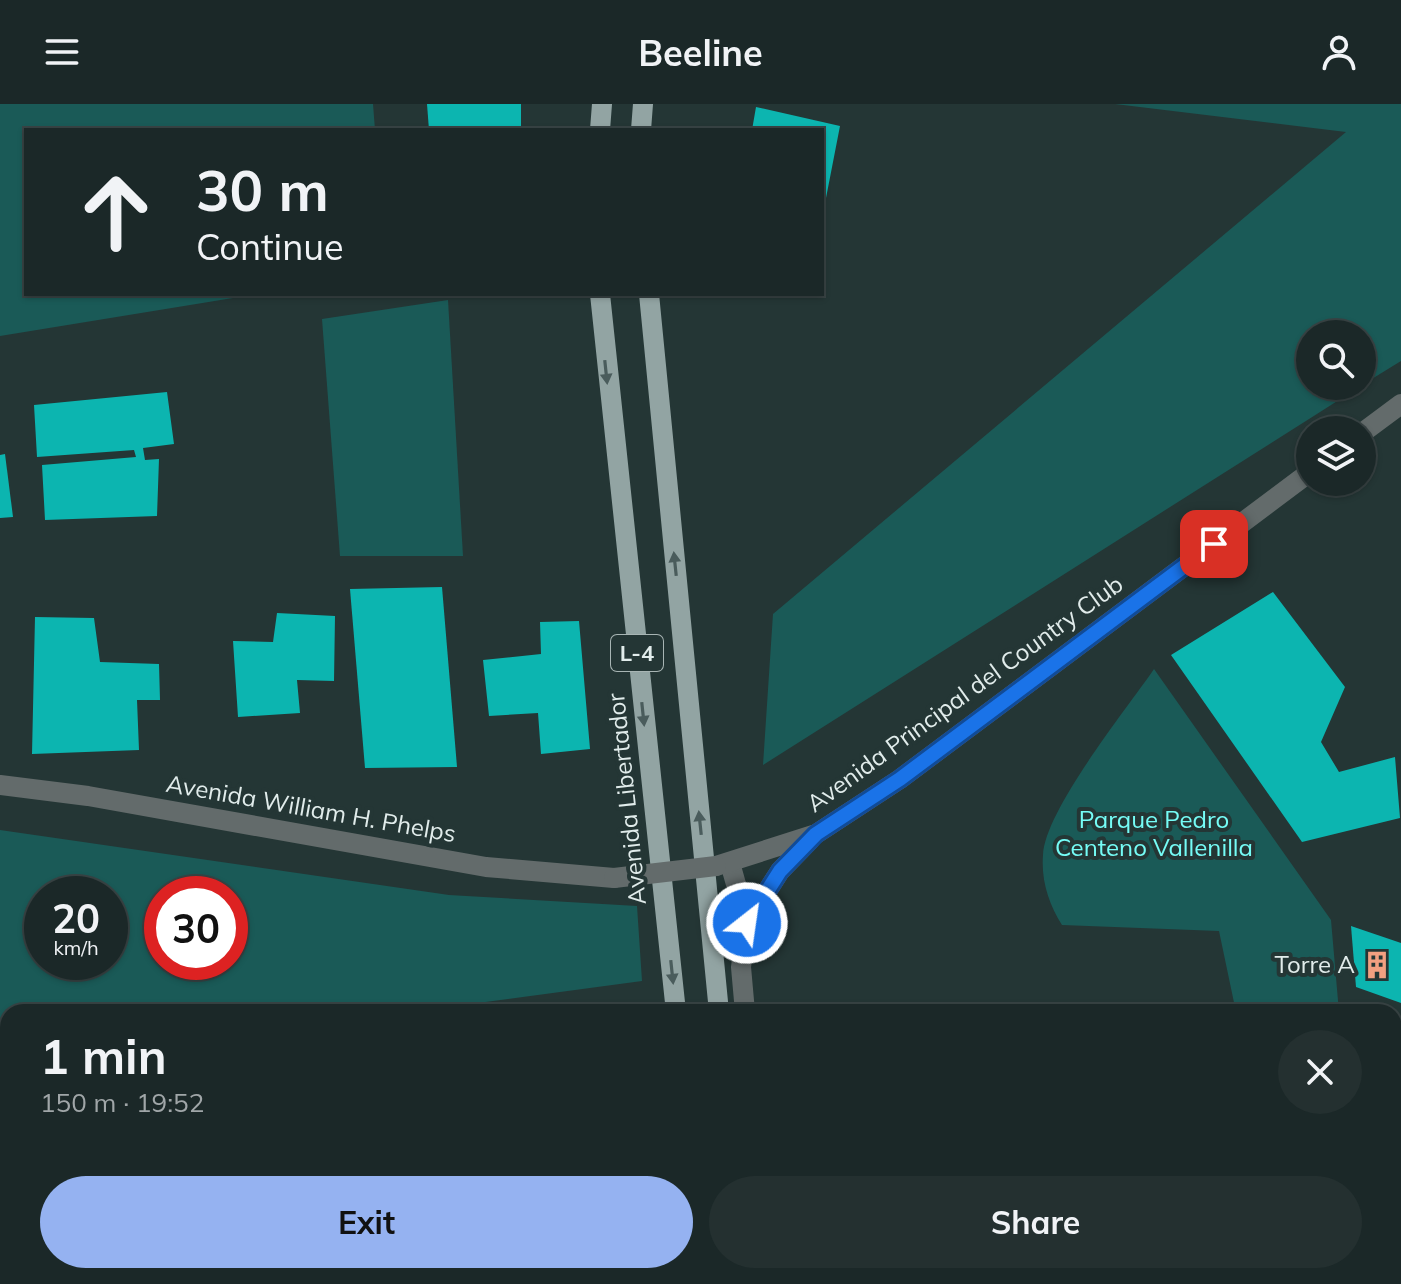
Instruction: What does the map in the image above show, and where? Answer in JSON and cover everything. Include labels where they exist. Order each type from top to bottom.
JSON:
[{"type":"main road","points":[[600,128],[602,104]]},
{"type":"main road","points":[[641,128],[643,104]]},
{"type":"main road","name":"Avenida Libertador","points":[[600,296],[675,1004]]},
{"type":"main road","name":"L-4","points":[[649,296],[718,1004]]},
{"type":"street","points":[[1376,423],[1401,404]]},
{"type":"street","name":"Avenida Principal del Country Club","points":[[614,878],[723,864],[816,834],[900,779],[1296,482]]},
{"type":"street","name":"Avenida William H. Phelps","points":[[0,785],[88,796],[486,867],[614,878]]},
{"type":"street","points":[[744,1004],[741,967],[747,923],[780,871],[816,834]]},
{"type":"street","points":[[723,864],[747,923]]},
{"type":"green space","points":[[0,104],[373,104],[375,128],[24,128],[24,296],[245,296],[0,336]]},
{"type":"green space","points":[[1115,104],[1401,104],[1401,361],[1376,376],[1376,320],[1296,320],[1296,400],[1339,400],[1314,416],[1296,416],[1296,427],[763,765],[773,614],[1346,132]]},
{"type":"green space","points":[[448,300],[463,556],[340,556],[322,319]]},
{"type":"green space","name":"Parque Pedro Centeno Vallenilla","points":[[1154,669],[1331,920],[1338,1004],[1234,1004],[1219,931],[1062,925],[1047,892],[1043,874],[1047,836],[1072,787]]},
{"type":"green space","points":[[0,830],[449,895],[637,906],[642,981],[470,1004],[0,1004]]},
{"type":"building","points":[[427,104],[521,104],[521,128],[429,128]]},
{"type":"building","points":[[756,107],[840,126],[826,198],[824,128],[752,128]]},
{"type":"building","points":[[167,392],[174,444],[143,448],[145,460],[159,459],[157,516],[45,520],[42,465],[136,457],[134,450],[37,457],[34,405]]},
{"type":"building","points":[[5,454],[13,517],[0,518],[0,455]]},
{"type":"building","points":[[442,587],[457,767],[365,768],[350,589]]},
{"type":"building","points":[[1273,592],[1345,687],[1321,742],[1339,772],[1395,757],[1400,818],[1302,842],[1171,655]]},
{"type":"building","points":[[277,613],[335,616],[334,681],[297,680],[300,713],[238,717],[233,641],[273,642]]},
{"type":"building","points":[[35,617],[94,618],[100,662],[159,664],[160,700],[137,700],[139,750],[32,754]]},
{"type":"building","points":[[579,621],[590,749],[541,754],[538,713],[489,716],[483,660],[541,654],[540,622]]},
{"type":"building","name":"Torre A","points":[[1351,926],[1401,943],[1401,1003],[1356,987]]},
{"type":"place","name":"Torre A","points":[[1377,965]]},
{"type":"route","points":[[747,923],[780,871],[816,834],[900,779],[1214,544]]}]
